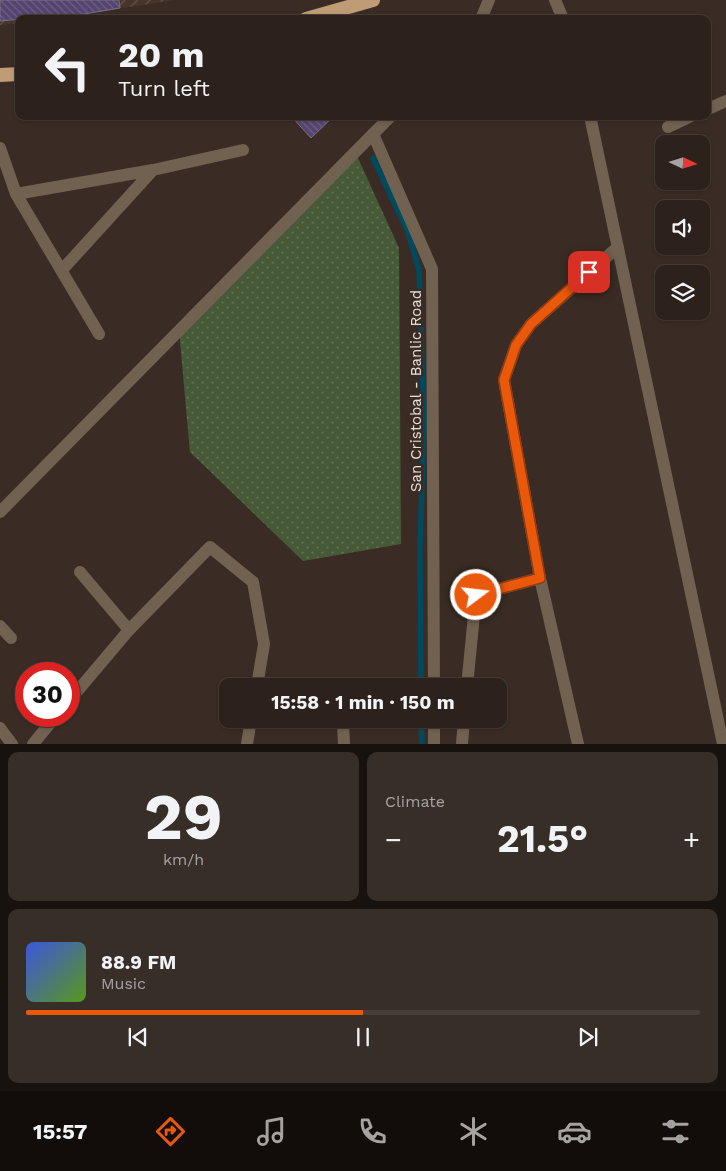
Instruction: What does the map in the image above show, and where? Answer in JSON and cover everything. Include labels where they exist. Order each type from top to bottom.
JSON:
[{"type":"highway","points":[[320,15],[373,0]]},
{"type":"highway","points":[[0,76],[15,74]]},
{"type":"street","points":[[483,15],[489,0]]},
{"type":"street","points":[[556,0],[562,15]]},
{"type":"street","points":[[711,108],[726,101]]},
{"type":"street","points":[[0,512],[387,120]]},
{"type":"street","points":[[591,120],[723,744]]},
{"type":"street","points":[[668,127],[683,120]]},
{"type":"street","name":"San Cristobal - Banlic Road","points":[[373,134],[432,269],[434,678]]},
{"type":"street","points":[[0,148],[16,194],[99,334]]},
{"type":"street","points":[[16,194],[153,170],[243,150]]},
{"type":"street","points":[[62,270],[153,170]]},
{"type":"street","points":[[578,744],[540,578],[504,380],[516,345],[531,324],[618,247]]},
{"type":"street","points":[[80,688],[129,630],[210,548],[253,582],[264,644],[258,678]]},
{"type":"street","points":[[80,572],[129,630]]},
{"type":"street","points":[[469,678],[476,595],[540,578]]},
{"type":"street","points":[[0,626],[11,638]]},
{"type":"street","points":[[33,744],[47,727]]},
{"type":"street","points":[[0,728],[12,744]]},
{"type":"street","points":[[247,744],[250,728]]},
{"type":"street","points":[[343,728],[344,744]]},
{"type":"street","points":[[434,728],[434,744]]},
{"type":"street","points":[[462,744],[463,728]]},
{"type":"shaded area","points":[[0,0],[173,0],[79,15],[15,15],[15,23],[0,25]]},
{"type":"green space","points":[[357,156],[399,248],[401,544],[303,561],[190,452],[179,330]]},
{"type":"building","points":[[0,0],[119,0],[120,8],[78,15],[15,15],[15,20],[0,21]]},
{"type":"building","points":[[295,120],[330,120],[311,138]]},
{"type":"waterway","points":[[373,158],[408,232],[419,270],[424,420],[420,547],[421,678]]},
{"type":"waterway","points":[[421,728],[422,744]]},
{"type":"route","points":[[476,595],[540,578],[504,380],[516,345],[531,324],[589,272]]}]
